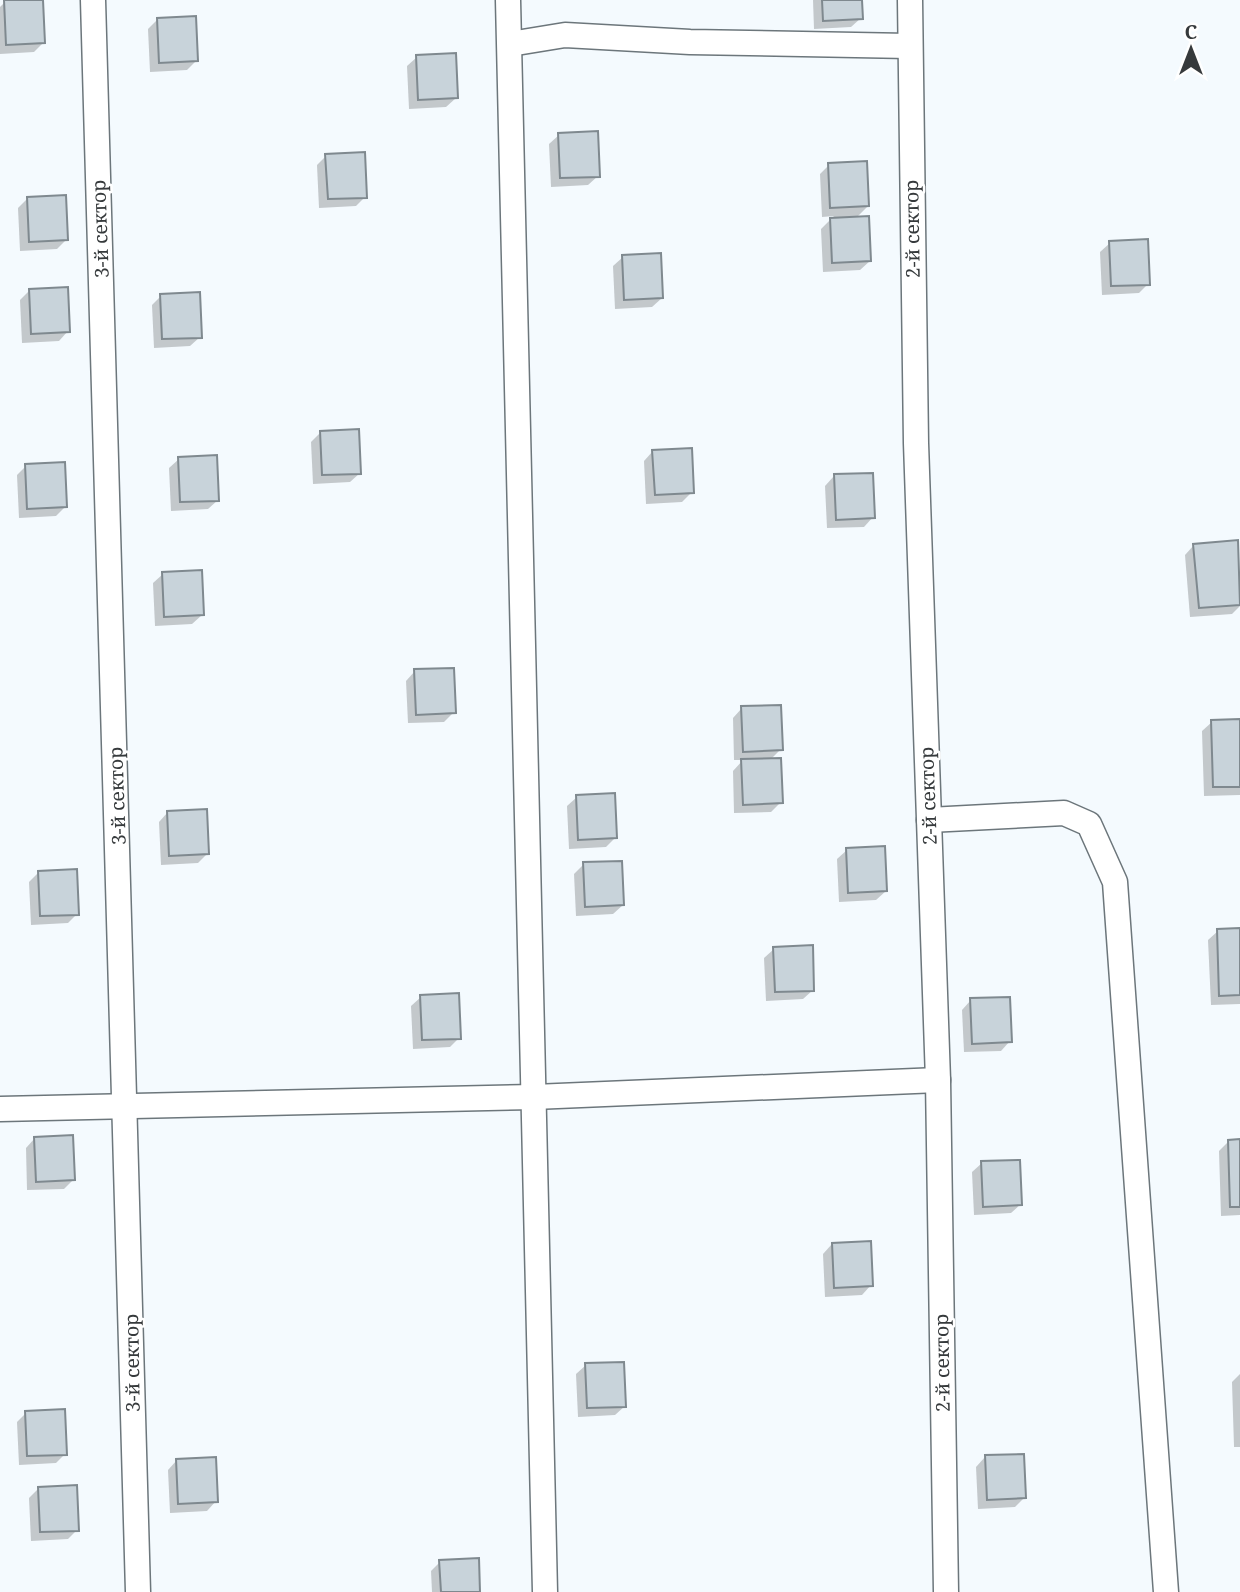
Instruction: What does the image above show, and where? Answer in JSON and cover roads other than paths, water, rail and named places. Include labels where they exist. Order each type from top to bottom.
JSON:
[{"type":"street","name":"3-й сектор","points":[[93,0],[138,1592]]},
{"type":"street","points":[[508,0],[545,1592]]},
{"type":"street","name":"2-й сектор","points":[[910,0],[916,443],[938,1080],[946,1592]]},
{"type":"street","points":[[510,44],[565,35],[690,42],[909,46]]},
{"type":"street","points":[[929,820],[1064,813],[1089,824],[1115,882],[1166,1592]]},
{"type":"street","points":[[0,1109],[534,1097],[938,1080]]}]
